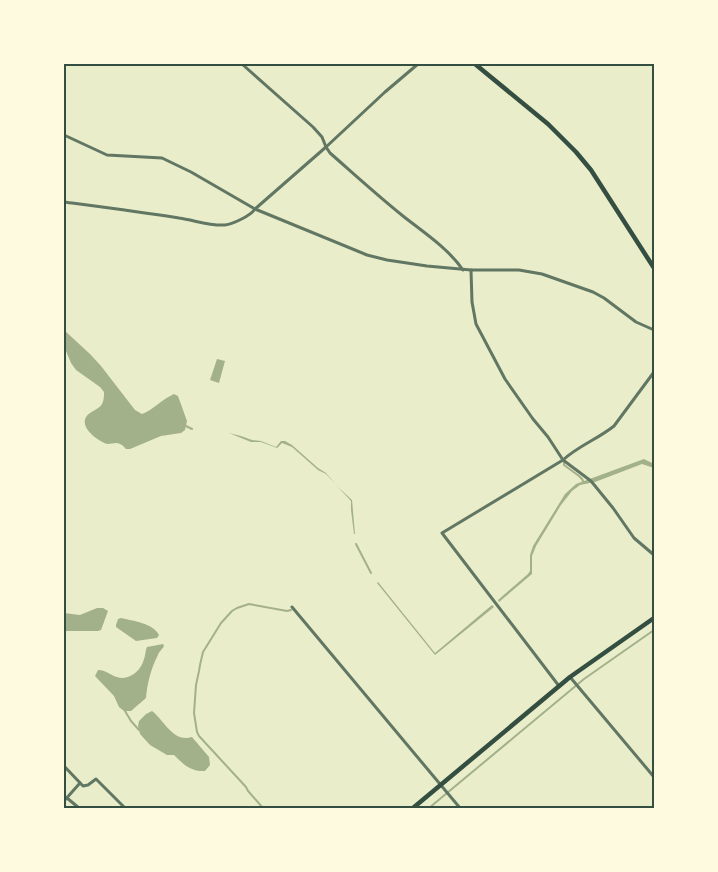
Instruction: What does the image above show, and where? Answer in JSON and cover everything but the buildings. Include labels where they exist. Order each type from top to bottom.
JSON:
[{"type":"main road","points":[[475,64],[548,124],[576,152],[591,170],[654,268]]},
{"type":"main road","points":[[413,808],[570,677],[654,618]]},
{"type":"street","points":[[242,64],[313,126],[322,137],[330,153],[337,160],[431,238],[463,270]]},
{"type":"street","points":[[64,202],[211,224],[224,225],[232,223],[252,213],[418,64]]},
{"type":"street","points":[[64,135],[107,155],[162,158],[191,172],[255,209],[367,254],[387,260],[463,270],[519,270],[542,274],[598,295],[636,322],[654,330]]},
{"type":"street","points":[[471,270],[472,302],[476,324],[505,379],[563,460],[591,482],[613,508],[634,538],[654,555]]},
{"type":"street","points":[[559,686],[442,533],[563,460],[571,452],[614,426],[654,372]]},
{"type":"street","points":[[292,608],[460,808]]},
{"type":"street","points":[[570,677],[654,776]]},
{"type":"street","points":[[64,766],[84,786],[96,780],[125,808]]},
{"type":"street","points":[[78,808],[65,799],[80,783]]},
{"type":"shaded area","points":[[64,330],[101,366],[135,410],[142,414],[174,394],[178,396],[187,421],[185,430],[181,433],[161,436],[130,449],[126,449],[118,443],[105,443],[94,437],[86,427],[85,420],[88,415],[100,407],[104,400],[104,392],[76,370],[71,363],[64,346]]},
{"type":"shaded area","points":[[217,359],[225,361],[219,383],[210,380]]},
{"type":"shaded area","points":[[229,433],[261,441],[276,447],[281,441],[285,441],[326,473],[336,485],[326,474],[318,470],[292,447],[282,443],[277,448],[261,442],[251,442]]},
{"type":"shaded area","points":[[644,459],[654,464],[654,468],[642,464],[595,482],[580,485],[572,491],[561,505],[536,546],[532,556],[532,574],[499,602],[498,600],[530,571],[530,555],[533,546],[565,494],[576,484]]},
{"type":"shaded area","points":[[338,487],[352,500],[355,534],[351,501]]},
{"type":"shaded area","points":[[378,582],[435,653],[492,605],[494,607],[435,655]]},
{"type":"shaded area","points":[[97,608],[103,608],[108,611],[101,630],[64,631],[64,613],[80,615]]},
{"type":"shaded area","points":[[121,618],[148,625],[159,635],[157,638],[136,641],[116,627],[118,619]]},
{"type":"shaded area","points":[[163,644],[164,646],[151,671],[146,698],[131,711],[124,711],[119,707],[114,696],[95,676],[98,670],[117,677],[126,678],[134,674],[140,667],[147,647]]},
{"type":"shaded area","points":[[152,711],[174,734],[185,738],[192,737],[209,757],[210,765],[205,771],[188,767],[174,755],[167,755],[150,745],[140,734],[139,721]]},
{"type":"waterway","points":[[186,426],[192,429]]},
{"type":"waterway","points":[[564,463],[584,483]]},
{"type":"waterway","points":[[356,544],[371,573]]},
{"type":"waterway","points":[[263,808],[199,736],[194,713],[196,685],[203,652],[221,623],[232,611],[249,604],[287,611],[291,610]]},
{"type":"waterway","points":[[429,808],[584,679],[654,630]]},
{"type":"waterway","points":[[125,711],[139,730]]}]
